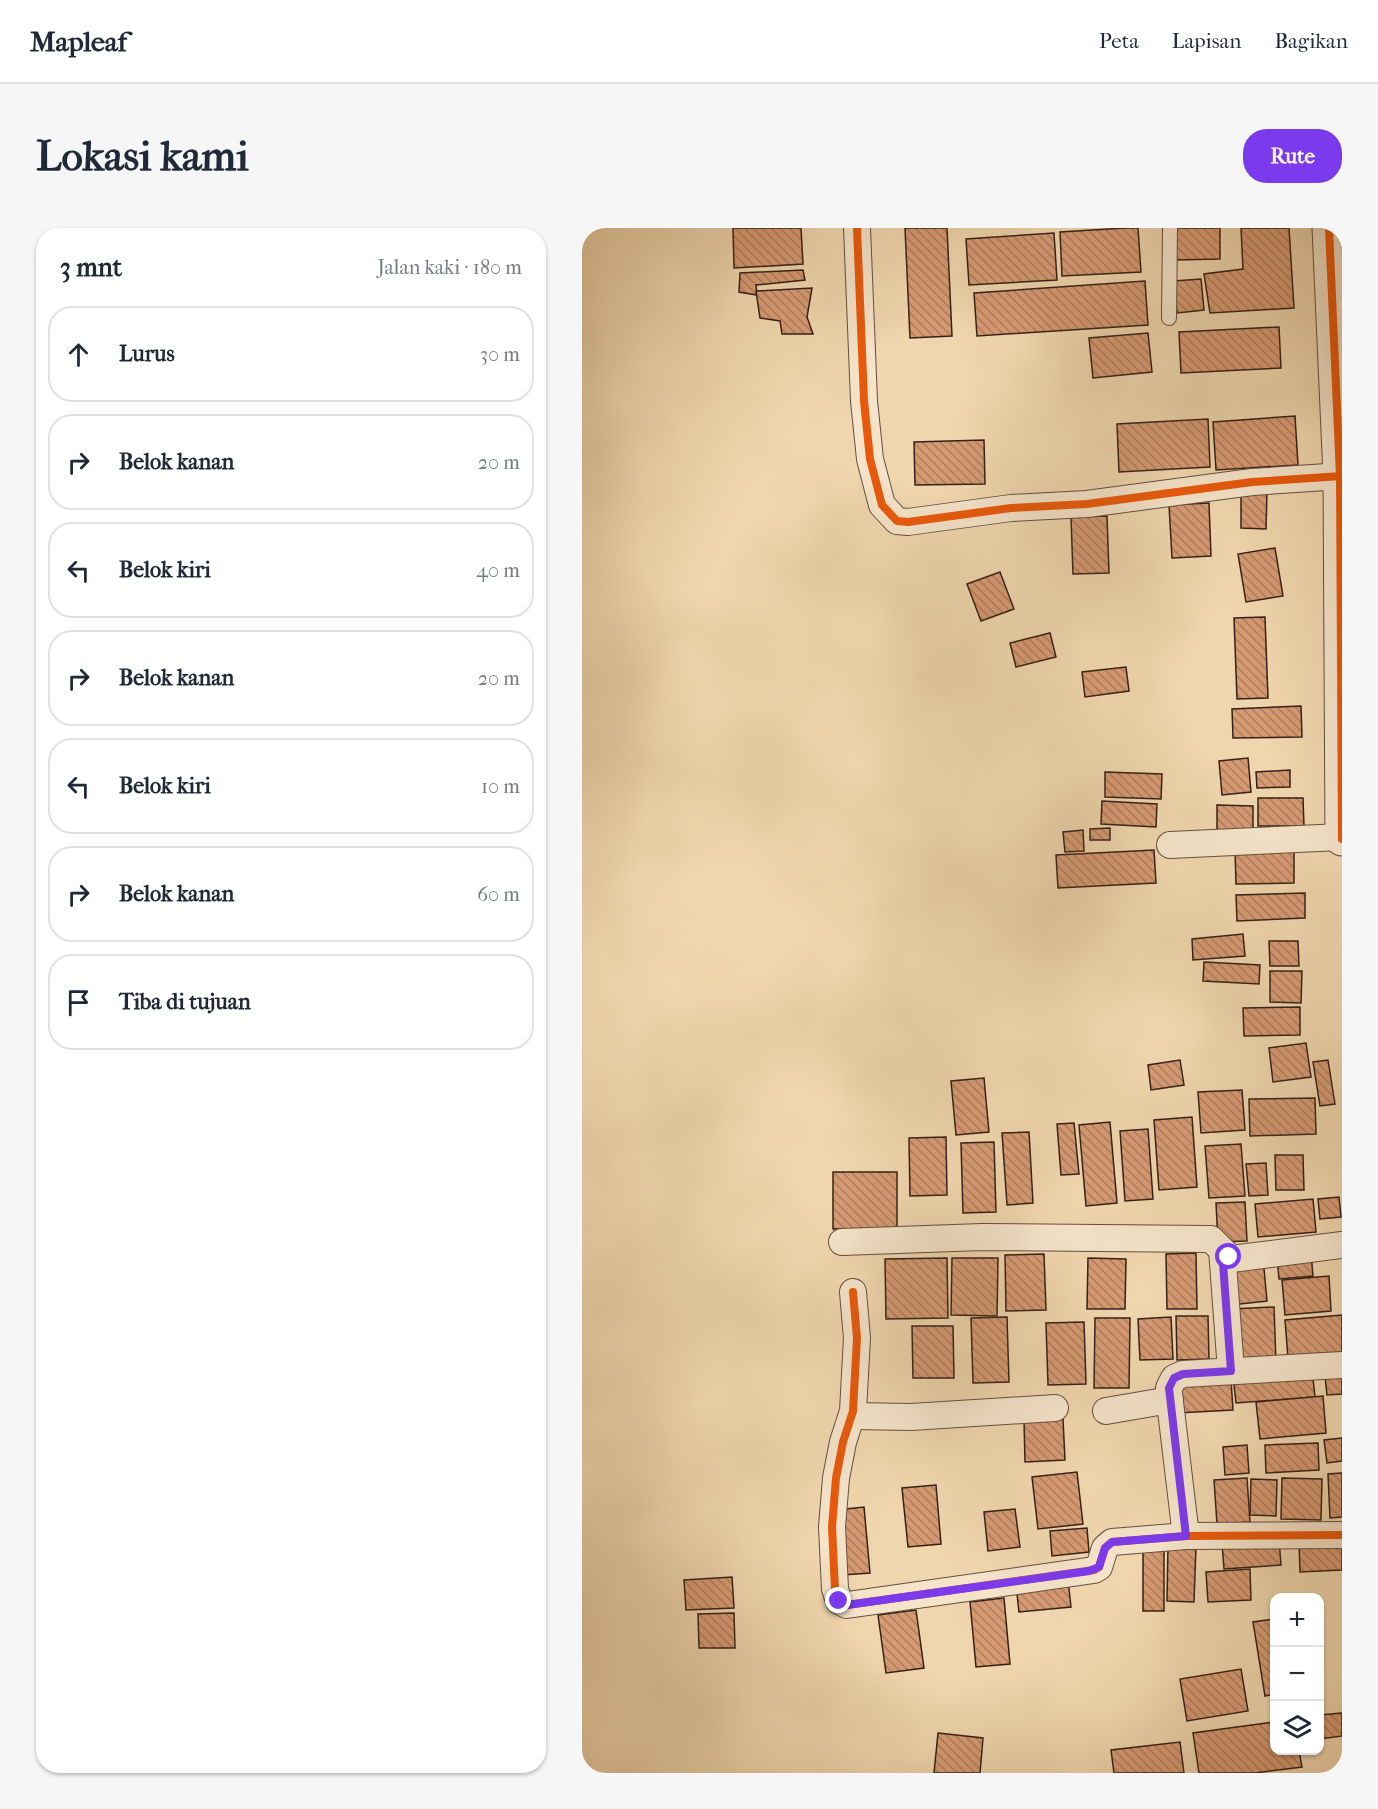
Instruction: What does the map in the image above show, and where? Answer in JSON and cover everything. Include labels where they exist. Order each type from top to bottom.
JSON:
[{"type":"street","points":[[857,228],[864,401],[870,459],[882,505],[897,521],[908,522],[1011,508],[1088,504],[1252,482],[1341,476]]},
{"type":"street","points":[[1170,845],[1342,838],[1341,476],[1329,228]]},
{"type":"street","points":[[842,1242],[982,1237],[1211,1239],[1231,1258],[1342,1245]]},
{"type":"street","points":[[1222,1250],[1231,1371]]},
{"type":"street","points":[[853,1292],[857,1338],[852,1416],[843,1442],[836,1478],[832,1527],[835,1589],[839,1601],[843,1604],[1089,1571],[1099,1567],[1105,1548],[1112,1542],[1186,1536],[1342,1534]]},
{"type":"street","points":[[1186,1536],[1169,1388],[1174,1378],[1183,1374],[1342,1365]]},
{"type":"street","points":[[1106,1411],[1170,1400]]},
{"type":"street","points":[[852,1416],[911,1417],[1055,1408]]},
{"type":"lane","points":[[1169,318],[1170,228]]},
{"type":"building","points":[[733,228],[801,228],[803,264],[734,268]]},
{"type":"building","points":[[905,228],[947,228],[952,336],[910,338]]},
{"type":"building","points":[[1138,228],[1141,272],[1062,276],[1060,232]]},
{"type":"building","points":[[1175,228],[1220,228],[1220,259],[1175,260]]},
{"type":"building","points":[[1241,228],[1289,228],[1294,308],[1210,313],[1204,274],[1243,269]]},
{"type":"building","points":[[1054,233],[1057,280],[969,285],[966,239]]},
{"type":"building","points":[[803,270],[805,280],[756,285],[757,295],[739,292],[740,273]]},
{"type":"building","points":[[1201,279],[1204,310],[1177,313],[1174,281]]},
{"type":"building","points":[[1145,281],[1148,325],[977,336],[974,293]]},
{"type":"building","points":[[812,288],[807,317],[813,334],[782,334],[780,321],[760,318],[756,291]]},
{"type":"building","points":[[1279,327],[1281,368],[1181,373],[1179,332]]},
{"type":"building","points":[[1148,333],[1152,372],[1093,378],[1089,338]]},
{"type":"building","points":[[1295,416],[1298,465],[1216,470],[1213,422]]},
{"type":"building","points":[[1208,419],[1210,467],[1119,472],[1117,424]]},
{"type":"building","points":[[984,440],[985,484],[915,485],[914,442]]},
{"type":"building","points":[[1241,492],[1267,492],[1266,529],[1241,528]]},
{"type":"building","points":[[1209,503],[1211,556],[1172,558],[1169,505]]},
{"type":"building","points":[[1107,516],[1109,573],[1073,574],[1071,517]]},
{"type":"building","points":[[1275,548],[1283,596],[1246,602],[1238,554]]},
{"type":"building","points":[[1000,572],[1014,609],[981,621],[967,584]]},
{"type":"building","points":[[1265,617],[1268,698],[1237,699],[1234,618]]},
{"type":"building","points":[[1050,633],[1056,657],[1016,667],[1010,643]]},
{"type":"building","points":[[1126,667],[1129,691],[1085,697],[1082,672]]},
{"type":"building","points":[[1301,706],[1302,737],[1233,738],[1232,709]]},
{"type":"building","points":[[1248,758],[1251,792],[1222,795],[1219,761]]},
{"type":"building","points":[[1290,770],[1290,787],[1257,788],[1256,772]]},
{"type":"building","points":[[1105,772],[1162,774],[1161,799],[1105,797]]},
{"type":"building","points":[[1258,798],[1303,798],[1304,826],[1258,826]]},
{"type":"building","points":[[1102,801],[1157,804],[1156,827],[1101,824]]},
{"type":"building","points":[[1217,805],[1253,806],[1253,832],[1217,832]]},
{"type":"building","points":[[1110,828],[1110,840],[1090,840],[1090,829]]},
{"type":"building","points":[[1083,830],[1084,851],[1065,852],[1063,832]]},
{"type":"building","points":[[1294,848],[1294,883],[1236,884],[1235,849]]},
{"type":"building","points":[[1154,850],[1156,883],[1058,888],[1056,855]]},
{"type":"building","points":[[1305,893],[1305,918],[1237,921],[1236,895]]},
{"type":"building","points":[[1243,934],[1245,956],[1193,960],[1192,939]]},
{"type":"building","points":[[1269,941],[1298,941],[1299,966],[1270,966]]},
{"type":"building","points":[[1204,962],[1260,965],[1259,984],[1203,981]]},
{"type":"building","points":[[1270,971],[1302,971],[1301,1003],[1270,1002]]},
{"type":"building","points":[[1300,1007],[1300,1035],[1244,1036],[1243,1008]]},
{"type":"building","points":[[1306,1043],[1311,1077],[1273,1082],[1269,1048]]},
{"type":"building","points":[[1180,1060],[1184,1085],[1151,1090],[1148,1065]]},
{"type":"building","points":[[1328,1060],[1335,1104],[1320,1106],[1313,1062]]},
{"type":"building","points":[[984,1078],[989,1132],[956,1135],[951,1081]]},
{"type":"building","points":[[1242,1090],[1245,1130],[1201,1133],[1198,1092]]},
{"type":"building","points":[[1315,1098],[1316,1134],[1250,1136],[1249,1099]]},
{"type":"building","points":[[1192,1117],[1197,1187],[1159,1190],[1154,1120]]},
{"type":"building","points":[[1110,1122],[1117,1203],[1086,1206],[1079,1125]]},
{"type":"building","points":[[1074,1123],[1079,1174],[1061,1175],[1057,1124]]},
{"type":"building","points":[[1148,1129],[1153,1199],[1125,1201],[1120,1131]]},
{"type":"building","points":[[1029,1132],[1033,1203],[1007,1205],[1002,1133]]},
{"type":"building","points":[[946,1137],[947,1195],[910,1196],[909,1138]]},
{"type":"building","points":[[994,1142],[996,1212],[963,1213],[961,1143]]},
{"type":"building","points":[[1241,1144],[1245,1196],[1209,1198],[1205,1146]]},
{"type":"building","points":[[1275,1155],[1303,1155],[1304,1190],[1276,1190]]},
{"type":"building","points":[[1266,1163],[1268,1195],[1249,1196],[1246,1164]]},
{"type":"building","points":[[833,1172],[897,1172],[897,1229],[833,1229]]},
{"type":"building","points":[[1339,1197],[1341,1217],[1320,1219],[1318,1199]]},
{"type":"building","points":[[1313,1199],[1316,1232],[1258,1237],[1255,1204]]},
{"type":"building","points":[[1245,1202],[1247,1241],[1218,1242],[1216,1203]]},
{"type":"building","points":[[1196,1253],[1197,1309],[1167,1309],[1166,1254]]},
{"type":"building","points":[[1311,1253],[1313,1276],[1279,1279],[1277,1256]]},
{"type":"building","points":[[1044,1254],[1046,1310],[1006,1311],[1005,1255]]},
{"type":"building","points":[[947,1258],[948,1318],[886,1319],[885,1259]]},
{"type":"building","points":[[952,1258],[998,1258],[997,1316],[951,1315]]},
{"type":"building","points":[[1088,1258],[1126,1259],[1125,1309],[1087,1309]]},
{"type":"building","points":[[1263,1258],[1267,1301],[1231,1305],[1226,1262]]},
{"type":"building","points":[[1329,1276],[1331,1311],[1285,1315],[1282,1280]]},
{"type":"building","points":[[1274,1307],[1276,1362],[1232,1363],[1231,1309]]},
{"type":"building","points":[[1342,1315],[1342,1353],[1288,1358],[1285,1320]]},
{"type":"building","points":[[1176,1316],[1208,1316],[1209,1359],[1177,1360]]},
{"type":"building","points":[[1007,1317],[1009,1382],[973,1383],[971,1318]]},
{"type":"building","points":[[1171,1317],[1173,1359],[1140,1360],[1138,1319]]},
{"type":"building","points":[[1095,1318],[1130,1318],[1129,1388],[1094,1388]]},
{"type":"building","points":[[1084,1322],[1086,1384],[1048,1385],[1046,1323]]},
{"type":"building","points":[[912,1326],[953,1326],[954,1378],[913,1378]]},
{"type":"building","points":[[1312,1369],[1315,1397],[1236,1403],[1233,1376]]},
{"type":"building","points":[[1342,1375],[1342,1394],[1327,1395],[1325,1376]]},
{"type":"building","points":[[1231,1380],[1233,1410],[1177,1413],[1175,1383]]},
{"type":"building","points":[[1323,1396],[1326,1433],[1260,1439],[1256,1402]]},
{"type":"building","points":[[1063,1419],[1065,1460],[1025,1462],[1024,1421]]},
{"type":"building","points":[[1342,1438],[1342,1461],[1327,1463],[1324,1440]]},
{"type":"building","points":[[1318,1443],[1319,1470],[1266,1473],[1265,1445]]},
{"type":"building","points":[[1247,1445],[1249,1473],[1225,1475],[1223,1447]]},
{"type":"building","points":[[1077,1472],[1083,1524],[1038,1529],[1032,1477]]},
{"type":"building","points":[[1342,1473],[1342,1517],[1330,1518],[1328,1474]]},
{"type":"building","points":[[1247,1478],[1250,1522],[1217,1524],[1214,1480]]},
{"type":"building","points":[[1282,1478],[1322,1479],[1321,1520],[1281,1519]]},
{"type":"building","points":[[1251,1479],[1277,1480],[1276,1516],[1250,1515]]},
{"type":"building","points":[[936,1485],[941,1544],[908,1547],[902,1488]]},
{"type":"building","points":[[864,1507],[870,1573],[843,1575],[837,1510]]},
{"type":"building","points":[[1015,1509],[1020,1547],[988,1551],[984,1512]]},
{"type":"building","points":[[1087,1528],[1089,1552],[1052,1556],[1050,1531]]},
{"type":"building","points":[[1279,1539],[1281,1565],[1224,1569],[1222,1544]]},
{"type":"building","points":[[1342,1540],[1342,1570],[1300,1572],[1299,1542]]},
{"type":"building","points":[[1143,1546],[1164,1547],[1164,1611],[1143,1611]]},
{"type":"building","points":[[1168,1546],[1196,1547],[1194,1602],[1167,1601]]},
{"type":"building","points":[[1250,1569],[1251,1600],[1208,1602],[1206,1572]]},
{"type":"building","points":[[732,1577],[734,1608],[686,1610],[684,1580]]},
{"type":"building","points":[[1068,1580],[1071,1607],[1019,1612],[1016,1585]]},
{"type":"building","points":[[1004,1598],[1010,1664],[976,1667],[970,1602]]},
{"type":"building","points":[[916,1610],[924,1668],[886,1673],[878,1615]]},
{"type":"building","points":[[734,1613],[735,1648],[699,1648],[698,1614]]},
{"type":"building","points":[[1270,1620],[1270,1695],[1265,1696],[1253,1622]]},
{"type":"building","points":[[1241,1669],[1248,1711],[1187,1721],[1180,1679]]},
{"type":"building","points":[[1342,1713],[1342,1736],[1324,1738],[1324,1715]]},
{"type":"building","points":[[1270,1723],[1270,1755],[1300,1755],[1302,1767],[1255,1773],[1199,1773],[1193,1733]]},
{"type":"building","points":[[938,1733],[983,1738],[980,1773],[934,1773]]},
{"type":"building","points":[[1180,1742],[1184,1773],[1114,1773],[1111,1750]]},
{"type":"cycle path","points":[[857,228],[864,401],[870,459],[882,505],[897,521],[908,522],[1011,508],[1087,504],[1252,482],[1342,476]]},
{"type":"cycle path","points":[[1329,228],[1340,476],[1342,839]]},
{"type":"cycle path","points":[[853,1292],[857,1338],[853,1411],[843,1442],[836,1478],[832,1527],[835,1589],[839,1601],[847,1605],[1094,1570],[1099,1567],[1105,1548],[1112,1542],[1186,1536],[1342,1535]]},
{"type":"route","points":[[839,1601],[847,1605],[1089,1571],[1099,1567],[1109,1543],[1186,1536],[1168,1394],[1174,1378],[1183,1374],[1231,1371],[1222,1250],[1229,1257]]}]
